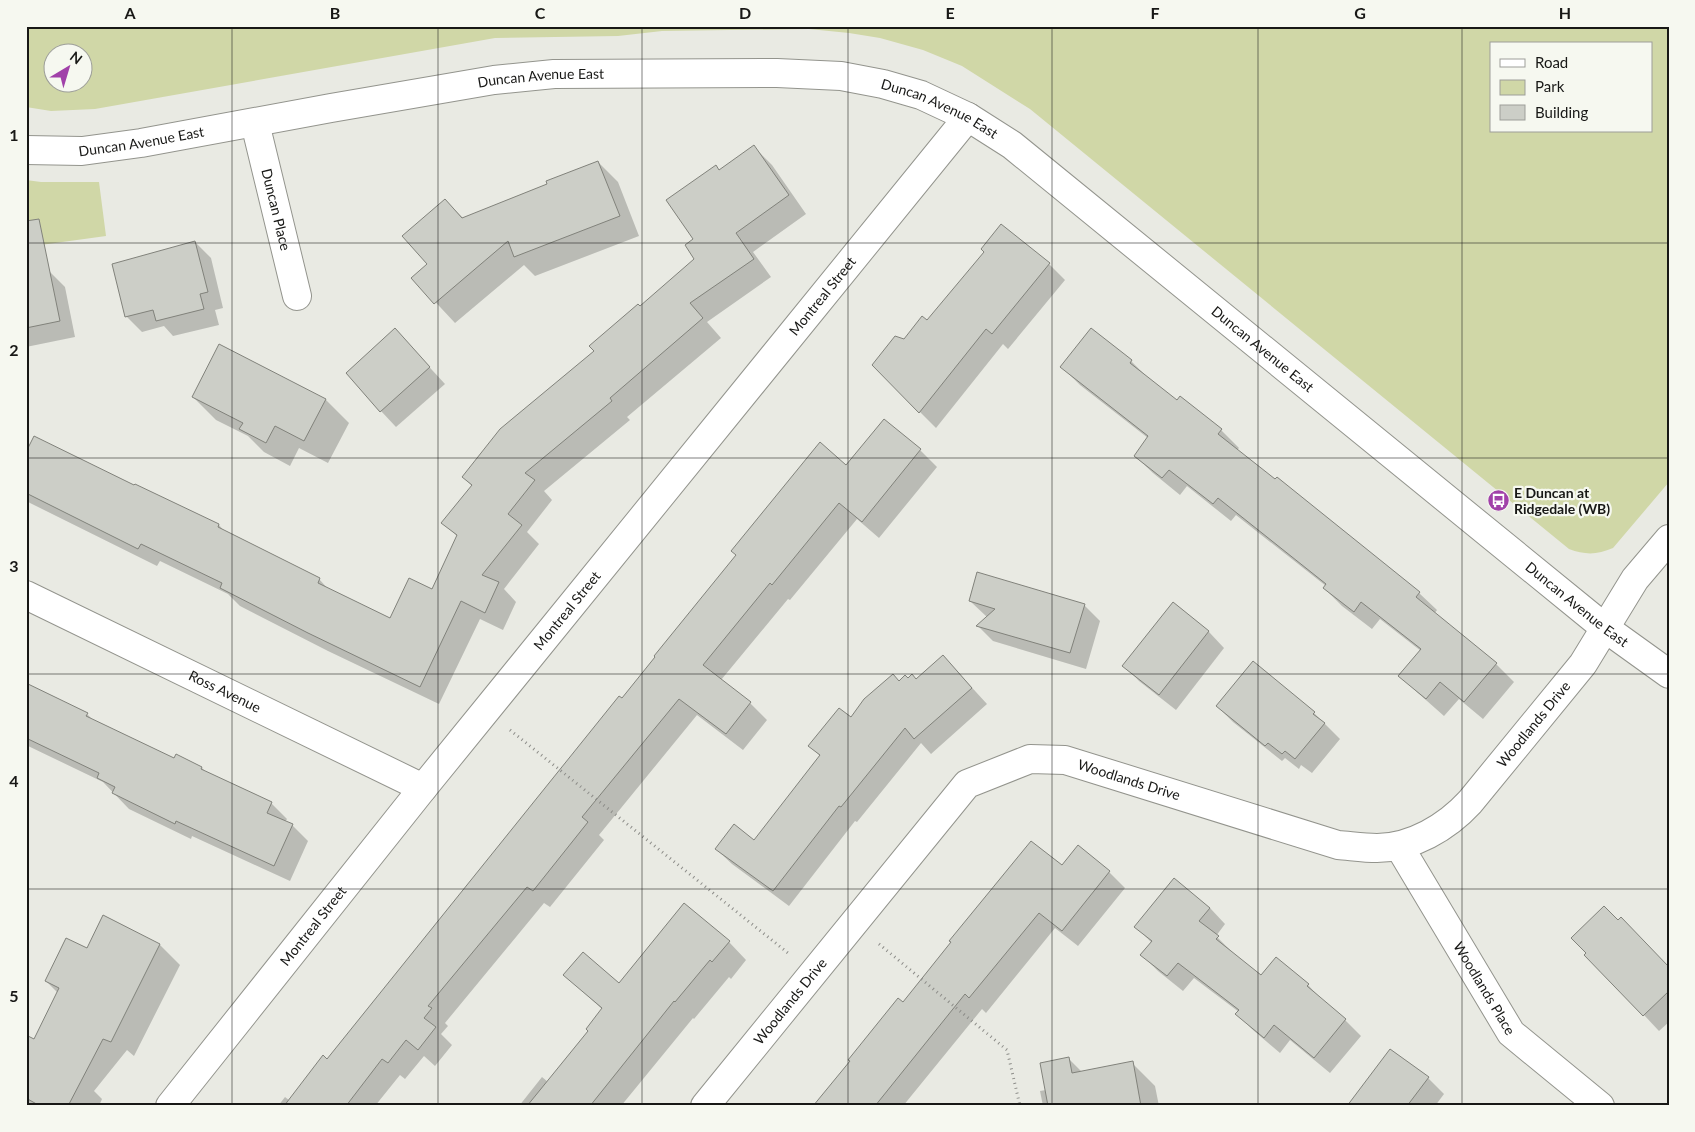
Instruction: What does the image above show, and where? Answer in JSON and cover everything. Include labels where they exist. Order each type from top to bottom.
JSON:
[{"type":"street","name":"Duncan Avenue East","points":[[26,150],[92,150],[141,143],[494,80],[563,74],[777,73],[841,76],[884,84],[921,95],[968,117],[1012,145],[1605,628],[1669,674]]},
{"type":"street","name":"Montreal Street","points":[[170,1106],[423,788],[968,117]]},
{"type":"street","name":"Duncan Place","points":[[255,122],[298,296]]},
{"type":"street","name":"Woodlands Drive","points":[[705,1106],[967,784],[1030,759],[1065,760],[1338,845],[1379,848],[1399,846],[1437,830],[1462,811],[1583,664],[1635,579],[1669,539]]},
{"type":"street","name":"Ross Avenue","points":[[26,595],[423,788]]},
{"type":"street","name":"Woodlands Place","points":[[1399,846],[1511,1033],[1600,1106]]},
{"type":"path","points":[[486,710],[813,973]]},
{"type":"path","points":[[854,922],[1008,1050],[1020,1106]]},
{"type":"green space","points":[[26,26],[1669,26],[1669,482],[1613,548],[1591,553],[1569,549],[1030,109],[962,66],[923,50],[880,38],[809,29],[662,31],[618,36],[495,38],[95,109],[51,111],[26,107]]},
{"type":"green space","points":[[26,180],[41,182],[99,182],[106,236],[26,247]]},
{"type":"building","points":[[754,145],[789,195],[736,233],[754,259],[690,303],[703,318],[610,398],[612,401],[525,473],[535,480],[508,514],[522,525],[482,575],[499,582],[485,613],[461,601],[420,687],[220,588],[222,583],[141,544],[138,549],[26,493],[26,452],[34,436],[219,524],[218,527],[320,578],[318,583],[390,618],[409,578],[432,589],[457,535],[441,523],[472,485],[462,477],[500,429],[594,351],[589,346],[638,304],[640,306],[694,259],[685,245],[693,239],[666,200],[716,165],[719,170]]},
{"type":"building","points":[[598,161],[620,216],[514,257],[508,241],[434,304],[411,278],[427,264],[402,236],[445,199],[462,218],[547,184],[546,181]]},
{"type":"building","points":[[39,219],[60,321],[26,328],[26,221]]},
{"type":"building","points":[[1001,224],[1050,263],[992,334],[986,329],[919,413],[872,365],[895,336],[904,339],[922,316],[927,320],[984,252],[981,249]]},
{"type":"building","points":[[195,241],[208,292],[200,294],[204,309],[156,321],[153,310],[125,317],[112,264]]},
{"type":"building","points":[[395,328],[430,367],[380,412],[346,373]]},
{"type":"building","points":[[1091,328],[1132,360],[1130,363],[1177,400],[1180,396],[1222,429],[1218,434],[1275,479],[1277,477],[1420,592],[1416,597],[1497,663],[1464,702],[1440,682],[1426,699],[1398,676],[1421,649],[1361,602],[1354,612],[1323,588],[1326,584],[1218,498],[1213,504],[1169,470],[1162,478],[1134,456],[1148,436],[1060,367]]},
{"type":"building","points":[[219,344],[326,399],[304,441],[275,426],[266,443],[239,429],[243,423],[192,397]]},
{"type":"building","points":[[884,419],[921,449],[862,522],[839,503],[703,665],[751,702],[726,734],[679,699],[582,817],[588,822],[533,891],[527,887],[428,1006],[432,1008],[424,1018],[436,1027],[418,1050],[406,1040],[388,1063],[382,1059],[346,1106],[284,1106],[323,1055],[327,1059],[619,696],[622,698],[736,555],[731,551],[820,442],[846,465]]},
{"type":"building","points":[[977,572],[1085,604],[1070,653],[976,626],[995,609],[969,601]]},
{"type":"building","points":[[1173,602],[1209,631],[1159,695],[1122,666]]},
{"type":"building","points":[[943,655],[972,688],[914,739],[905,728],[841,807],[839,806],[773,891],[715,849],[734,824],[754,840],[820,755],[808,746],[839,708],[851,717],[864,699],[893,674],[899,681],[905,675],[908,678],[912,674],[916,679]]},
{"type":"building","points":[[1253,661],[1315,712],[1313,714],[1325,723],[1295,759],[1285,751],[1282,754],[1268,743],[1265,746],[1216,706]]},
{"type":"building","points":[[26,683],[88,713],[86,716],[174,758],[176,754],[202,767],[201,769],[272,802],[267,813],[293,824],[274,866],[176,821],[175,824],[112,793],[115,787],[97,778],[99,773],[26,738]]},
{"type":"building","points":[[1031,841],[1062,865],[1078,845],[1110,871],[1062,931],[1039,913],[969,998],[965,994],[875,1106],[813,1106],[898,998],[903,1002],[951,942],[949,941]]},
{"type":"building","points":[[1174,878],[1210,908],[1199,921],[1219,936],[1216,939],[1261,975],[1276,957],[1309,984],[1307,986],[1346,1019],[1314,1058],[1274,1025],[1264,1038],[1235,1014],[1239,1010],[1178,963],[1167,976],[1140,955],[1152,941],[1134,927]]},
{"type":"building","points":[[684,903],[730,941],[712,962],[710,960],[674,1001],[590,1106],[527,1106],[588,1031],[586,1029],[602,1008],[563,975],[583,952],[619,983]]},
{"type":"building","points":[[1604,906],[1618,920],[1621,917],[1669,967],[1669,991],[1643,1016],[1584,955],[1586,953],[1571,938]]},
{"type":"building","points":[[103,915],[160,944],[111,1042],[103,1039],[68,1106],[40,1106],[26,1098],[26,1035],[34,1039],[59,988],[45,981],[66,938],[87,948]]},
{"type":"building","points":[[1390,1049],[1429,1077],[1407,1106],[1347,1106]]},
{"type":"building","points":[[1069,1057],[1072,1073],[1133,1061],[1141,1106],[1048,1106],[1040,1063]]},
{"type":"place","name":"E Duncan at Ridgedale (WB)","points":[[1498,501]]}]
